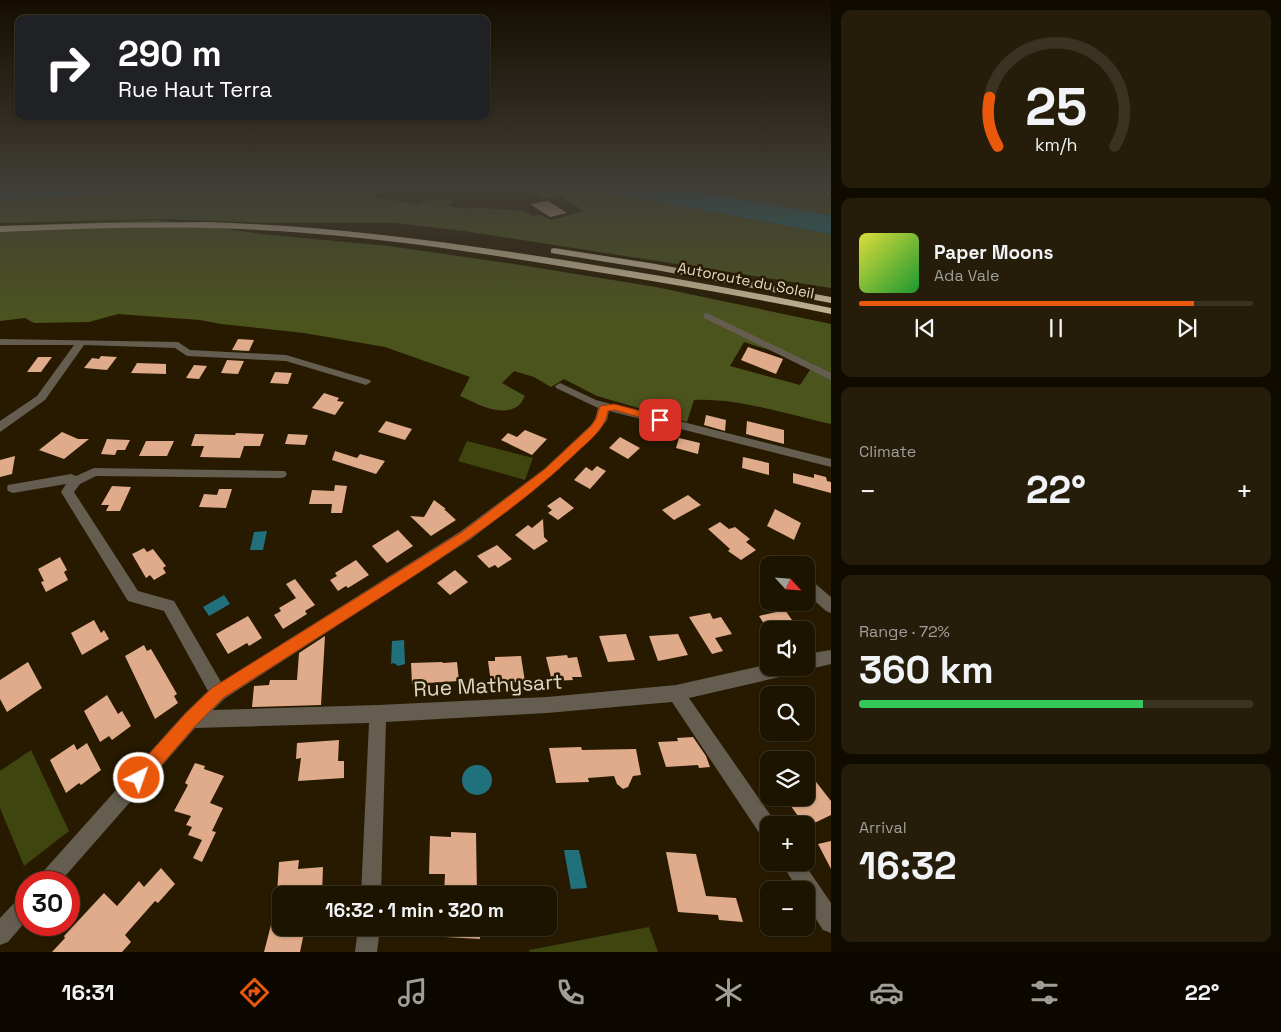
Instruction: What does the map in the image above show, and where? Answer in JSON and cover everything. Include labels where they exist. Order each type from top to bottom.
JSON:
[{"type":"highway","name":"Autoroute du Soleil","points":[[334,232],[413,240],[637,275],[831,311]]},
{"type":"highway","name":"Autoroute du Soleil","points":[[438,234],[656,266],[831,300]]},
{"type":"highway","points":[[656,266],[680,266],[831,289]]},
{"type":"street","points":[[707,316],[831,377]]},
{"type":"street","points":[[0,342],[178,345],[187,353],[286,358],[366,382]]},
{"type":"street","points":[[0,428],[8,420],[41,398],[80,344]]},
{"type":"street","points":[[560,386],[592,402],[608,407],[831,463]]},
{"type":"street","points":[[57,871],[190,719],[218,693],[466,536],[548,472],[595,428],[601,420],[603,409],[608,407]]},
{"type":"street","points":[[218,693],[169,606],[133,596],[67,492],[76,481],[94,472],[280,474]]},
{"type":"street","points":[[14,488],[71,479],[76,481]]},
{"type":"street","points":[[815,591],[831,606]]},
{"type":"street","points":[[815,660],[831,657]]},
{"type":"street","name":"Rue Mathysart","points":[[190,719],[378,714],[547,705],[676,693],[760,674]]},
{"type":"street","points":[[676,693],[760,817]]},
{"type":"street","points":[[370,886],[378,714]]},
{"type":"street","points":[[797,871],[831,922]]},
{"type":"street","points":[[0,934],[15,917]]},
{"type":"street","points":[[366,952],[368,936]]},
{"type":"green space","points":[[0,232],[251,232],[389,246],[656,287],[831,324],[831,424],[744,404],[710,400],[694,400],[687,422],[597,396],[564,379],[551,387],[534,377],[514,371],[502,383],[525,396],[518,406],[511,409],[496,410],[460,396],[470,377],[385,347],[304,333],[200,320],[118,314],[89,322],[34,323],[25,318],[0,321]],"holes":[[[744,342],[814,364],[800,385],[730,366]]]},
{"type":"green space","points":[[473,232],[823,232],[831,234],[831,288]]},
{"type":"green space","points":[[467,441],[533,458],[525,480],[458,461]]},
{"type":"green space","points":[[31,750],[69,831],[24,866],[0,808],[0,771]]},
{"type":"green space","points":[[649,927],[658,952],[530,952],[529,950]]},
{"type":"water","points":[[267,531],[263,550],[250,550],[254,532]]},
{"type":"water","points":[[224,595],[230,604],[209,616],[203,607]]},
{"type":"water","points":[[404,640],[405,664],[398,666],[394,663],[391,664],[392,641]]},
{"type":"water","points":[[477,765],[488,769],[492,780],[488,791],[477,795],[466,791],[462,780],[466,769]]},
{"type":"water","points":[[564,850],[579,850],[587,888],[571,889]]},
{"type":"building","points":[[238,339],[254,340],[249,351],[232,350]]},
{"type":"building","points":[[748,347],[783,359],[776,374],[741,360]]},
{"type":"building","points":[[101,356],[117,357],[107,370],[84,368],[92,358],[99,359]]},
{"type":"building","points":[[38,357],[52,357],[41,372],[27,372]]},
{"type":"building","points":[[227,360],[244,361],[238,374],[221,373]]},
{"type":"building","points":[[137,363],[166,364],[166,374],[131,373]]},
{"type":"building","points":[[194,365],[207,366],[199,379],[186,378]]},
{"type":"building","points":[[275,372],[292,373],[288,384],[270,383]]},
{"type":"building","points":[[324,393],[339,398],[337,401],[344,402],[335,415],[312,408]]},
{"type":"building","points":[[706,415],[726,420],[725,431],[704,425]]},
{"type":"building","points":[[386,421],[412,429],[405,440],[378,432]]},
{"type":"building","points":[[747,421],[784,430],[784,444],[746,434]]},
{"type":"building","points":[[525,430],[547,439],[532,455],[501,440],[508,433],[517,437]]},
{"type":"building","points":[[62,432],[78,439],[89,439],[64,459],[39,450]]},
{"type":"building","points":[[236,433],[264,434],[260,446],[244,446],[240,458],[200,457],[204,446],[191,446],[195,434],[235,435]]},
{"type":"building","points":[[288,434],[308,435],[305,445],[285,444]]},
{"type":"building","points":[[620,437],[640,448],[628,459],[609,448]]},
{"type":"building","points":[[679,438],[700,443],[698,454],[676,448]]},
{"type":"building","points":[[107,439],[130,440],[125,450],[117,450],[115,455],[101,454]]},
{"type":"building","points":[[146,441],[174,441],[167,456],[139,456]]},
{"type":"building","points":[[335,451],[357,458],[360,454],[385,461],[376,474],[332,460]]},
{"type":"building","points":[[15,456],[12,474],[0,477],[0,460]]},
{"type":"building","points":[[743,457],[769,463],[769,475],[742,468]]},
{"type":"building","points":[[597,466],[606,471],[590,489],[574,480],[586,467],[592,471]]},
{"type":"building","points":[[793,473],[814,478],[814,474],[826,477],[827,481],[831,482],[831,493],[793,483]]},
{"type":"building","points":[[335,485],[347,486],[342,513],[331,513],[332,504],[309,504],[312,490],[334,491]]},
{"type":"building","points":[[112,486],[131,487],[120,511],[106,511],[109,505],[101,505]]},
{"type":"building","points":[[219,489],[232,489],[226,508],[199,507],[204,494],[217,495]]},
{"type":"building","points":[[688,495],[701,505],[674,520],[662,510]]},
{"type":"building","points":[[560,497],[574,508],[558,520],[548,513],[552,510],[547,506]]},
{"type":"building","points":[[434,500],[456,520],[431,536],[410,516],[424,517]]},
{"type":"building","points":[[775,509],[801,523],[794,540],[767,526]]},
{"type":"building","points":[[543,519],[544,537],[548,541],[534,550],[515,535],[528,525],[532,528]]},
{"type":"building","points":[[720,522],[729,529],[735,527],[750,539],[746,542],[756,550],[741,560],[728,551],[730,549],[708,529]]},
{"type":"building","points":[[398,530],[413,546],[387,563],[372,546]]},
{"type":"building","points":[[497,545],[512,559],[498,568],[495,565],[489,568],[477,556]]},
{"type":"building","points":[[144,548],[147,552],[153,549],[166,566],[163,568],[166,573],[154,580],[150,575],[146,578],[132,554]]},
{"type":"building","points":[[60,557],[67,570],[64,572],[68,580],[46,592],[41,582],[44,581],[38,569]]},
{"type":"building","points":[[356,560],[369,575],[348,588],[346,586],[338,591],[330,580],[337,576],[335,573]]},
{"type":"building","points":[[455,570],[468,582],[450,595],[437,583]]},
{"type":"building","points":[[295,579],[315,605],[305,611],[307,614],[283,629],[274,615],[281,611],[279,608],[296,598],[286,584]]},
{"type":"building","points":[[786,611],[793,621],[762,621],[759,616]]},
{"type":"building","points":[[710,613],[713,619],[721,617],[732,634],[715,638],[723,651],[712,654],[689,617]]},
{"type":"building","points":[[248,616],[262,638],[249,646],[247,643],[228,654],[216,634]]},
{"type":"building","points":[[94,620],[101,633],[104,630],[109,639],[82,655],[71,633]]},
{"type":"building","points":[[626,634],[635,660],[608,662],[599,636]]},
{"type":"building","points":[[678,634],[688,655],[658,661],[649,636]]},
{"type":"building","points":[[325,636],[321,705],[252,707],[254,686],[269,685],[270,680],[297,680],[299,653]]},
{"type":"building","points":[[144,645],[147,651],[151,649],[177,694],[174,696],[178,703],[155,719],[125,656]]},
{"type":"building","points":[[567,655],[568,658],[577,657],[582,677],[572,677],[573,680],[552,681],[546,657]]},
{"type":"building","points":[[521,656],[525,682],[491,683],[488,661],[495,661],[495,657]]},
{"type":"building","points":[[28,662],[42,688],[7,712],[0,699],[0,680]]},
{"type":"building","points":[[457,662],[459,681],[412,684],[411,663]]},
{"type":"building","points":[[107,695],[118,714],[122,711],[131,726],[112,740],[109,736],[100,742],[84,711]]},
{"type":"building","points":[[693,737],[706,756],[710,767],[699,768],[698,765],[666,767],[658,742],[678,741],[677,738]]},
{"type":"building","points":[[339,740],[338,761],[344,761],[344,778],[298,781],[301,758],[296,759],[297,743]]},
{"type":"building","points":[[87,743],[101,770],[81,785],[79,783],[66,793],[50,760],[74,744],[77,750]]},
{"type":"building","points":[[581,747],[582,750],[636,749],[641,775],[633,776],[628,787],[623,789],[617,784],[614,776],[588,778],[589,782],[556,783],[549,748]]},
{"type":"building","points":[[195,763],[205,766],[204,769],[224,776],[210,803],[223,808],[212,831],[216,832],[202,862],[193,858],[202,840],[188,835],[192,827],[186,825],[191,816],[174,811],[188,785],[185,783]]},
{"type":"building","points":[[815,781],[831,801],[831,815],[815,823],[815,816],[798,816],[791,806],[815,806]]},
{"type":"building","points":[[451,832],[476,833],[477,886],[444,886],[445,874],[429,874],[430,836],[451,837]]},
{"type":"building","points":[[831,841],[831,869],[818,844]]},
{"type":"building","points":[[666,852],[696,854],[706,896],[736,898],[743,922],[719,920],[718,915],[678,912]]},
{"type":"building","points":[[299,860],[298,869],[323,867],[322,886],[278,886],[279,862]]},
{"type":"building","points":[[161,868],[175,884],[158,903],[155,901],[125,935],[131,942],[122,952],[52,952],[65,938],[64,936],[80,936],[80,919],[104,893],[117,906],[139,881],[144,887]]},
{"type":"building","points":[[272,921],[272,936],[303,936],[300,952],[264,952]]},
{"type":"building","points":[[427,936],[480,936],[480,939]]},
{"type":"route","points":[[139,778],[190,719],[218,693],[466,536],[548,472],[595,428],[601,420],[603,409],[614,407],[660,420]]}]
